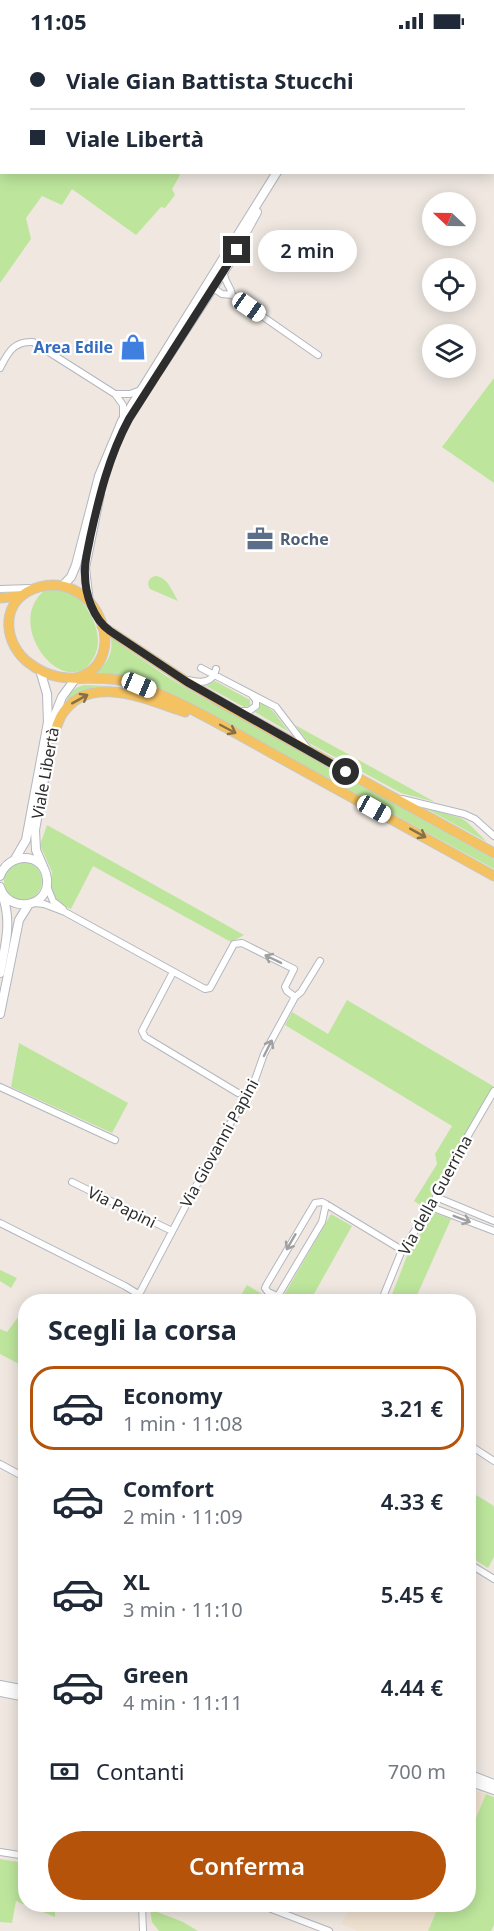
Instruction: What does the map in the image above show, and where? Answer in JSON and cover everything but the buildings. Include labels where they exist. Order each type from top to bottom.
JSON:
[{"type":"main road","points":[[63,585],[74,572],[99,476],[122,421],[276,174]]},
{"type":"main road","points":[[76,678],[90,673],[103,657],[105,643],[102,626],[89,602],[85,576],[100,491],[119,439],[129,419],[225,270],[270,184]]},
{"type":"main road","points":[[0,598],[20,596],[43,586],[63,585],[76,591],[89,602]]},
{"type":"main road","points":[[20,596],[9,612],[3,628],[12,646],[40,670],[55,677],[111,679],[139,685],[209,719],[494,876]]},
{"type":"main road","points":[[102,626],[181,678],[236,710],[494,853]]},
{"type":"main road","name":"Viale Libertà","points":[[0,876],[8,862],[23,846],[26,837],[48,722],[47,694],[40,670]]},
{"type":"main road","name":"Viale Libertà","points":[[47,885],[45,871],[36,850],[35,830],[58,704],[76,678]]},
{"type":"main road","points":[[50,747],[58,722],[67,709],[80,698],[99,692],[111,691],[136,697],[209,719]]},
{"type":"main road","points":[[8,862],[24,857],[32,859],[45,871]]},
{"type":"main road","points":[[0,1014],[19,920],[31,904],[42,896],[47,885]]},
{"type":"main road","points":[[1,889],[6,898],[13,903],[31,904]]},
{"type":"main road","points":[[0,973],[8,925],[1,889]]},
{"type":"street","points":[[225,270],[224,278],[232,290],[232,295]]},
{"type":"street","points":[[213,288],[222,294],[232,295],[318,355]]},
{"type":"street","points":[[0,368],[9,350],[19,344],[33,342],[115,394],[124,408],[122,421]]},
{"type":"street","points":[[115,394],[130,394],[141,390]]},
{"type":"street","points":[[0,589],[35,588]]},
{"type":"street","points":[[201,668],[215,672],[235,686],[276,707],[311,752]]},
{"type":"street","points":[[181,678],[204,682],[215,672]]},
{"type":"street","points":[[230,677],[235,686]]},
{"type":"street","points":[[236,710],[254,709],[256,700],[252,695]]},
{"type":"street","points":[[389,796],[464,814],[474,819],[494,836]]},
{"type":"street","points":[[47,885],[53,901],[65,912]]},
{"type":"street","points":[[31,904],[44,904],[65,912],[205,989],[210,988],[234,944],[238,942],[294,969],[285,987],[295,997]]},
{"type":"street","name":"Via Giovanni Papini","points":[[140,1294],[224,1133],[251,1091],[264,1054],[295,997],[301,992],[320,961]]},
{"type":"street","points":[[173,972],[142,1030],[145,1037],[238,1093]]},
{"type":"street","points":[[0,1087],[115,1140]]},
{"type":"street","name":"Via della Guerrina","points":[[384,1294],[402,1250],[431,1207],[494,1091]]},
{"type":"street","name":"Via Papini","points":[[72,1182],[172,1231]]},
{"type":"street","points":[[436,1197],[494,1221]]},
{"type":"street","points":[[272,1294],[265,1288],[315,1203],[327,1204],[402,1250]]},
{"type":"street","points":[[279,1294],[321,1222],[327,1204]]},
{"type":"street","points":[[431,1207],[494,1231]]},
{"type":"street","points":[[0,1223],[137,1294]]},
{"type":"street","points":[[476,1449],[494,1461]]},
{"type":"street","points":[[0,1464],[18,1474]]},
{"type":"street","points":[[476,1568],[494,1579]]},
{"type":"street","points":[[0,1685],[18,1688]]},
{"type":"street","points":[[0,1692],[18,1695]]},
{"type":"street","points":[[476,1778],[492,1786]]},
{"type":"street","points":[[476,1783],[492,1786]]},
{"type":"street","points":[[0,1852],[18,1855]]},
{"type":"street","points":[[142,1912],[142,1931]]},
{"type":"street","points":[[279,1912],[329,1931]]},
{"type":"shaded area","points":[[476,1791],[486,1794],[476,1818]]},
{"type":"shaded area","points":[[347,1912],[436,1912],[428,1931],[357,1931],[342,1924]]},
{"type":"green space","points":[[0,174],[180,175],[172,189],[175,195],[165,208],[161,207],[136,235],[72,189],[62,205],[42,196],[26,218],[31,239],[0,283]]},
{"type":"green space","points":[[494,378],[494,483],[442,447]]},
{"type":"green space","points":[[155,576],[166,582],[178,601],[150,589],[149,581]]},
{"type":"green space","points":[[45,590],[62,590],[75,596],[93,619],[98,647],[84,669],[70,672],[56,667],[44,656],[34,640],[30,623],[33,605]]},
{"type":"green space","points":[[111,638],[201,697],[494,859],[494,869],[195,706],[152,685],[121,676],[96,673],[109,657]]},
{"type":"green space","points":[[215,681],[250,700],[250,706],[244,707],[206,686]]},
{"type":"green space","points":[[84,685],[113,686],[94,687],[67,702],[72,691]]},
{"type":"green space","points":[[260,702],[273,711],[289,732],[255,712],[259,709]]},
{"type":"green space","points":[[295,725],[435,802],[401,793],[309,743]]},
{"type":"green space","points":[[425,808],[461,818],[487,842]]},
{"type":"green space","points":[[47,825],[244,935],[231,942],[93,866],[71,909],[61,905],[54,898],[51,888],[52,872],[40,845]]},
{"type":"green space","points":[[23,862],[37,867],[42,881],[37,895],[23,900],[9,895],[4,881],[9,867]]},
{"type":"green space","points":[[347,1000],[493,1086],[425,1208],[414,1201],[437,1164],[435,1154],[452,1126],[285,1025],[292,1012],[328,1034]]},
{"type":"green space","points":[[19,1043],[128,1103],[112,1133],[11,1087]]},
{"type":"green space","points":[[331,1214],[352,1226],[314,1294],[285,1294]]},
{"type":"green space","points":[[432,1214],[451,1219],[418,1294],[392,1294],[407,1256]]},
{"type":"green space","points":[[0,1270],[17,1278],[11,1288],[0,1281]]},
{"type":"green space","points":[[247,1285],[262,1294],[242,1294]]},
{"type":"green space","points":[[18,1317],[18,1363],[0,1354],[0,1329],[7,1332]]},
{"type":"green space","points":[[476,1495],[494,1506],[494,1557],[488,1568],[476,1560]]},
{"type":"green space","points":[[486,1794],[494,1797],[494,1925],[491,1931],[428,1931],[436,1912],[476,1912],[476,1818]]},
{"type":"green space","points":[[0,1859],[18,1862],[18,1902],[16,1901],[12,1923],[0,1922]]},
{"type":"green space","points":[[43,1912],[55,1912],[55,1917]]},
{"type":"green space","points":[[150,1912],[158,1912],[198,1931],[159,1931],[152,1922]]},
{"type":"place","name":"Area Edile","points":[[133,347]]},
{"type":"place","name":"Roche","points":[[260,539]]},
{"type":"route","points":[[237,250],[129,419],[119,439],[100,491],[95,513],[85,568],[87,593],[89,602],[102,626],[187,682],[346,772]]}]
